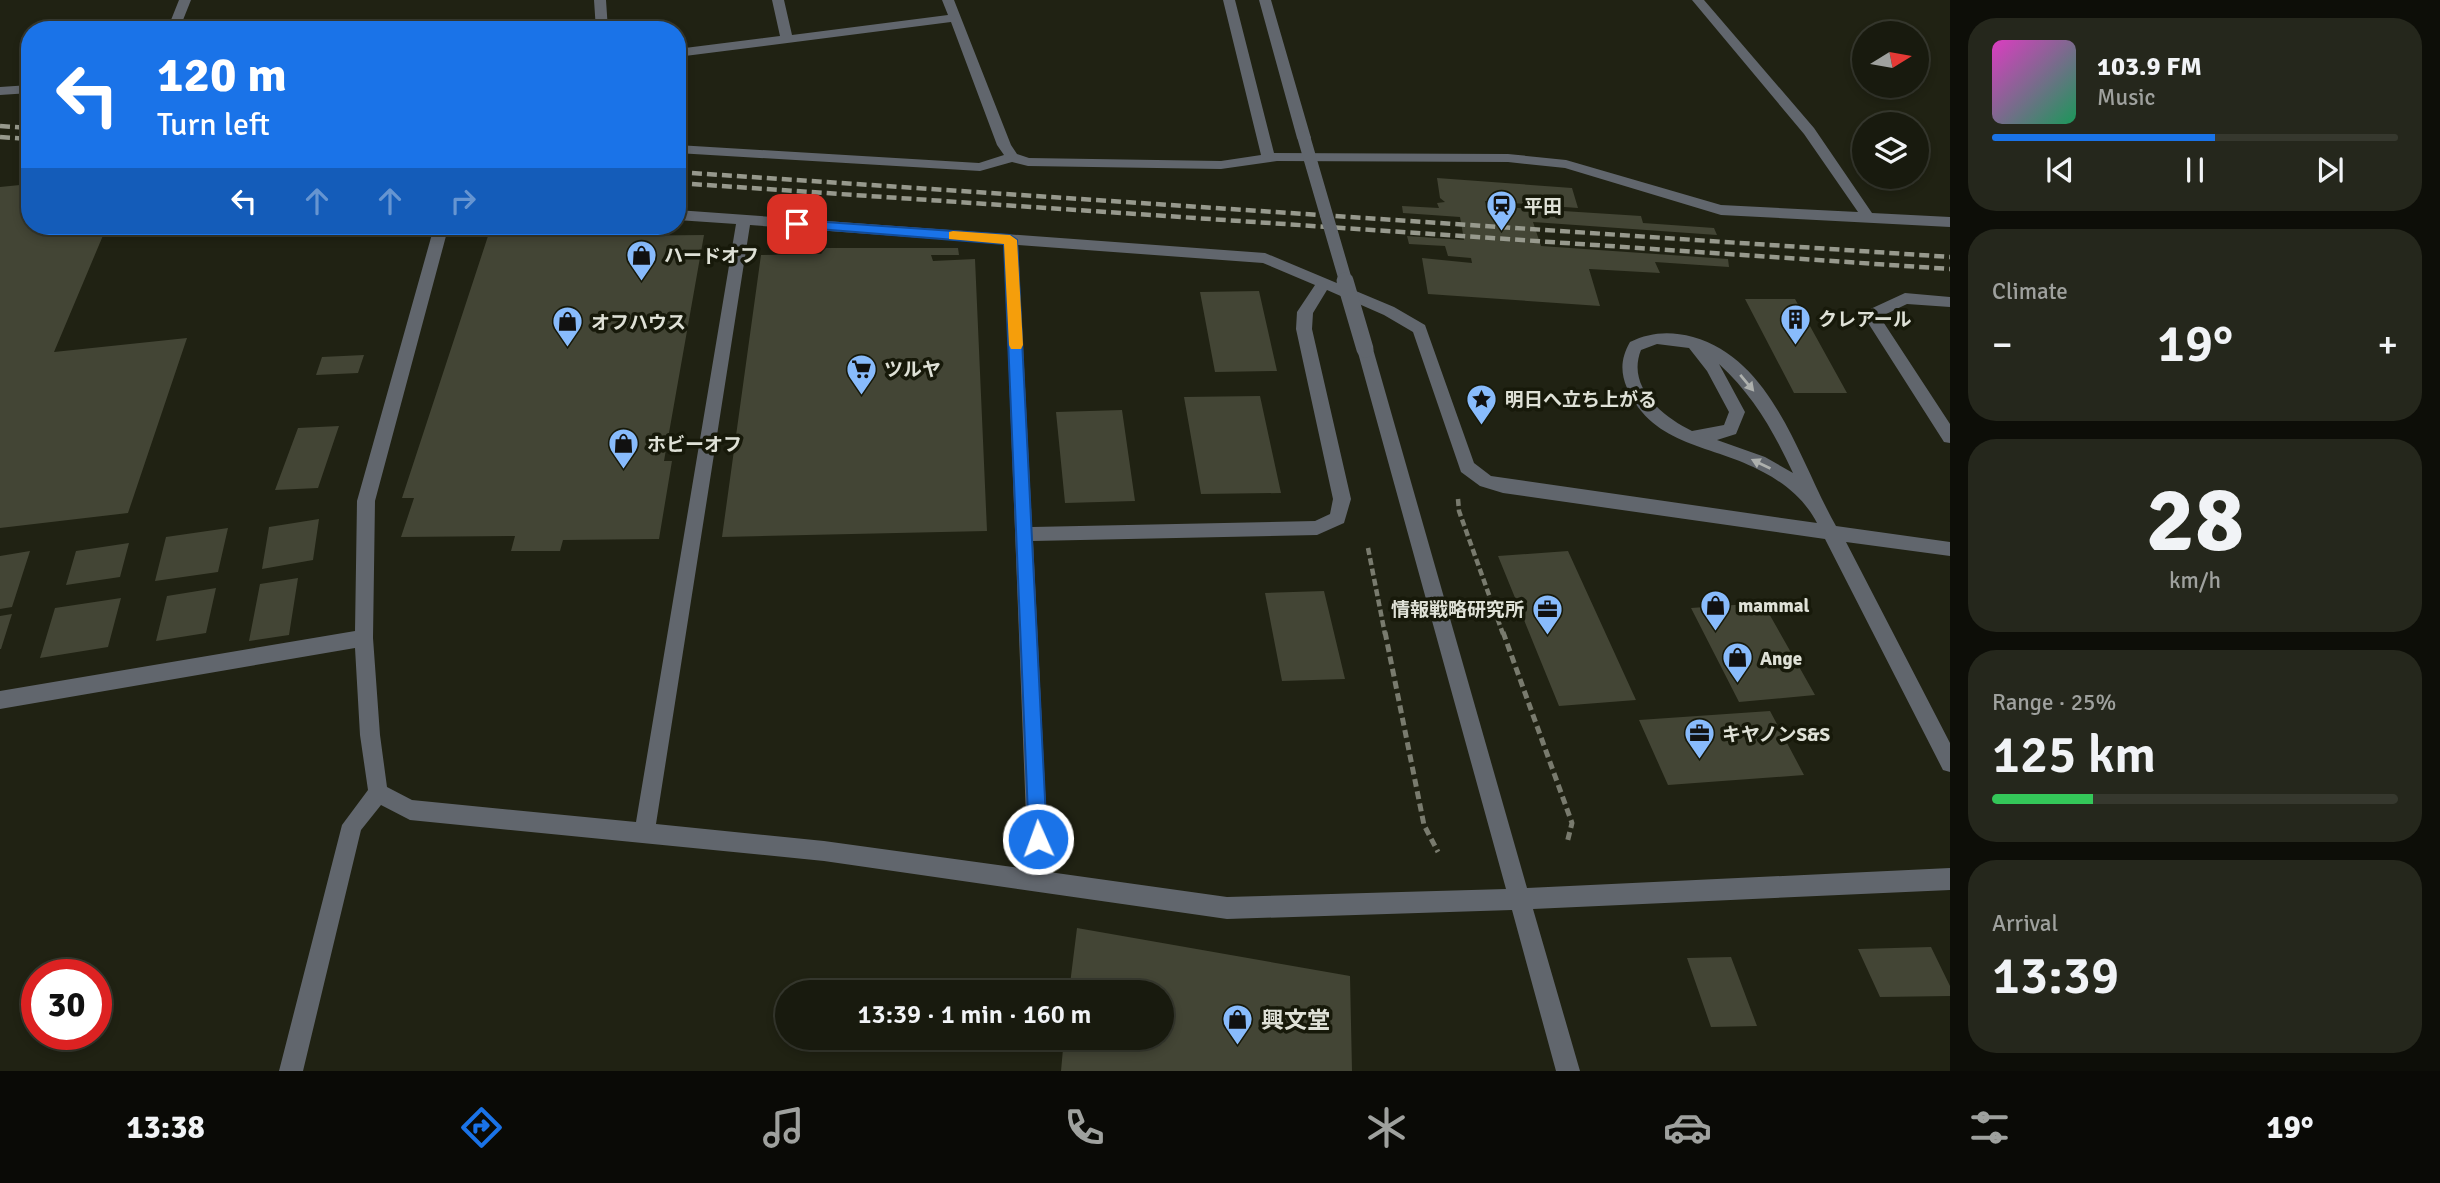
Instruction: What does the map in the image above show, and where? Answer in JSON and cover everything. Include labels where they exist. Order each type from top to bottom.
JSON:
[{"type":"street","points":[[177,21],[185,0]]},
{"type":"street","points":[[600,0],[601,21]]},
{"type":"street","points":[[778,0],[787,39]]},
{"type":"street","points":[[948,0],[1004,145],[1012,157]]},
{"type":"street","points":[[1229,0],[1269,158]]},
{"type":"street","points":[[1265,0],[1517,899],[1568,1071]]},
{"type":"street","points":[[1698,0],[1836,166],[1867,216]]},
{"type":"street","points":[[686,52],[955,18]]},
{"type":"street","points":[[0,91],[21,90]]},
{"type":"street","points":[[686,150],[980,167],[1012,157],[1028,162],[1221,165],[1269,158],[1508,158],[1566,164],[1721,210],[1950,222]]},
{"type":"street","points":[[686,216],[1265,258],[1389,311],[1420,329],[1467,467],[1486,481],[1503,486],[1950,549]]},
{"type":"street","points":[[644,835],[744,220]]},
{"type":"street","points":[[291,1071],[352,825],[378,793],[370,735],[364,638],[366,500],[439,235]]},
{"type":"street","points":[[1010,240],[1026,534],[1040,881]]},
{"type":"street","points":[[1026,534],[1318,528],[1338,518],[1342,499],[1304,329],[1305,312],[1324,283]]},
{"type":"street","points":[[1950,302],[1905,299],[1871,315],[1950,438]]},
{"type":"street","points":[[1816,504],[1792,483],[1762,463],[1688,436],[1661,423],[1648,412],[1637,397],[1628,365],[1635,346],[1657,338],[1687,342],[1712,351],[1748,384],[1773,415],[1950,763]]},
{"type":"street","points":[[1687,342],[1708,359],[1737,412],[1730,429],[1713,435],[1688,436]]},
{"type":"street","points":[[0,700],[364,638]]},
{"type":"street","points":[[378,793],[410,810],[824,851],[1227,908],[1517,899],[1950,879]]},
{"type":"path","points":[[1458,499],[1572,823],[1567,843]]},
{"type":"path","points":[[1368,548],[1424,825],[1438,852]]},
{"type":"building","points":[[1437,178],[1572,188],[1578,208],[1485,201],[1486,206],[1641,216],[1643,223],[1714,228],[1717,235],[1533,222],[1541,246],[1728,259],[1729,267],[1655,262],[1660,273],[1589,269],[1600,306],[1428,294],[1422,258],[1472,263],[1471,258],[1448,256],[1445,246],[1409,244],[1407,236],[1464,240],[1460,217],[1403,213],[1402,206],[1439,208],[1437,203],[1445,202],[1440,198]]},
{"type":"building","points":[[21,185],[21,235],[103,235],[54,352],[187,338],[128,513],[0,528],[0,187]]},
{"type":"building","name":"オフハウス","points":[[488,235],[704,235],[664,461],[672,461],[659,539],[563,540],[560,551],[511,551],[515,536],[401,537],[414,498],[402,498]]},
{"type":"building","name":"ツルヤ","points":[[826,248],[958,248],[959,255],[931,255],[933,261],[975,259],[987,531],[722,537],[761,255],[821,254]]},
{"type":"building","points":[[1259,291],[1277,371],[1215,372],[1200,292]]},
{"type":"building","name":"クレアール","points":[[1745,299],[1795,299],[1847,393],[1794,393]]},
{"type":"building","points":[[364,355],[358,373],[316,375],[322,357]]},
{"type":"building","points":[[1260,396],[1281,493],[1201,494],[1184,397]]},
{"type":"building","points":[[1122,410],[1135,501],[1065,503],[1056,412]]},
{"type":"building","points":[[339,426],[318,488],[275,490],[298,428]]},
{"type":"building","points":[[319,519],[313,560],[262,569],[269,527]]},
{"type":"building","points":[[228,528],[218,572],[155,581],[166,537]]},
{"type":"building","points":[[129,543],[120,577],[66,585],[76,551]]},
{"type":"building","points":[[30,551],[12,607],[0,609],[0,556]]},
{"type":"building","points":[[1568,551],[1636,700],[1559,706],[1498,556]]},
{"type":"building","points":[[298,578],[289,635],[249,641],[260,584]]},
{"type":"building","points":[[216,588],[206,633],[156,641],[167,596]]},
{"type":"building","points":[[1324,591],[1345,679],[1282,681],[1265,593]]},
{"type":"building","points":[[121,598],[108,647],[40,658],[55,608]]},
{"type":"building","points":[[1763,603],[1815,695],[1739,702],[1691,608]]},
{"type":"building","points":[[12,614],[1,649],[0,649],[0,616]]},
{"type":"building","points":[[1770,711],[1804,775],[1668,785],[1639,720]]},
{"type":"building","points":[[1077,928],[1350,976],[1352,1071],[1061,1071],[1063,1050],[1174,1050],[1174,980],[1070,980]]},
{"type":"building","points":[[1931,947],[1950,986],[1950,996],[1880,997],[1858,949]]},
{"type":"building","points":[[1731,957],[1757,1026],[1711,1027],[1687,958]]},
{"type":"railway","points":[[0,126],[21,127]]},
{"type":"railway","points":[[0,137],[21,138]]},
{"type":"railway","points":[[686,173],[1950,257]]},
{"type":"railway","points":[[686,184],[1950,269]]},
{"type":"slow traffic","points":[[953,235],[1010,240],[1016,345]]},
{"type":"place","name":"平田","points":[[1501,233]]},
{"type":"place","name":"ハードオフ","points":[[641,282]]},
{"type":"place","name":"クレアール","points":[[1795,346]]},
{"type":"place","name":"オフハウス","points":[[568,349]]},
{"type":"place","name":"ツルヤ","points":[[861,396]]},
{"type":"place","name":"明日へ立ち上がる","points":[[1482,426]]},
{"type":"place","name":"ホビーオフ","points":[[624,471]]},
{"type":"place","name":"mammal","points":[[1715,632]]},
{"type":"place","name":"情報戦略研究所","points":[[1547,636]]},
{"type":"place","name":"Ange","points":[[1737,685]]},
{"type":"place","name":"キヤノンS&S","points":[[1699,761]]},
{"type":"place","name":"興文堂","points":[[1238,1047]]},
{"type":"route","points":[[797,224],[1010,240],[1026,534],[1038,839]]}]
